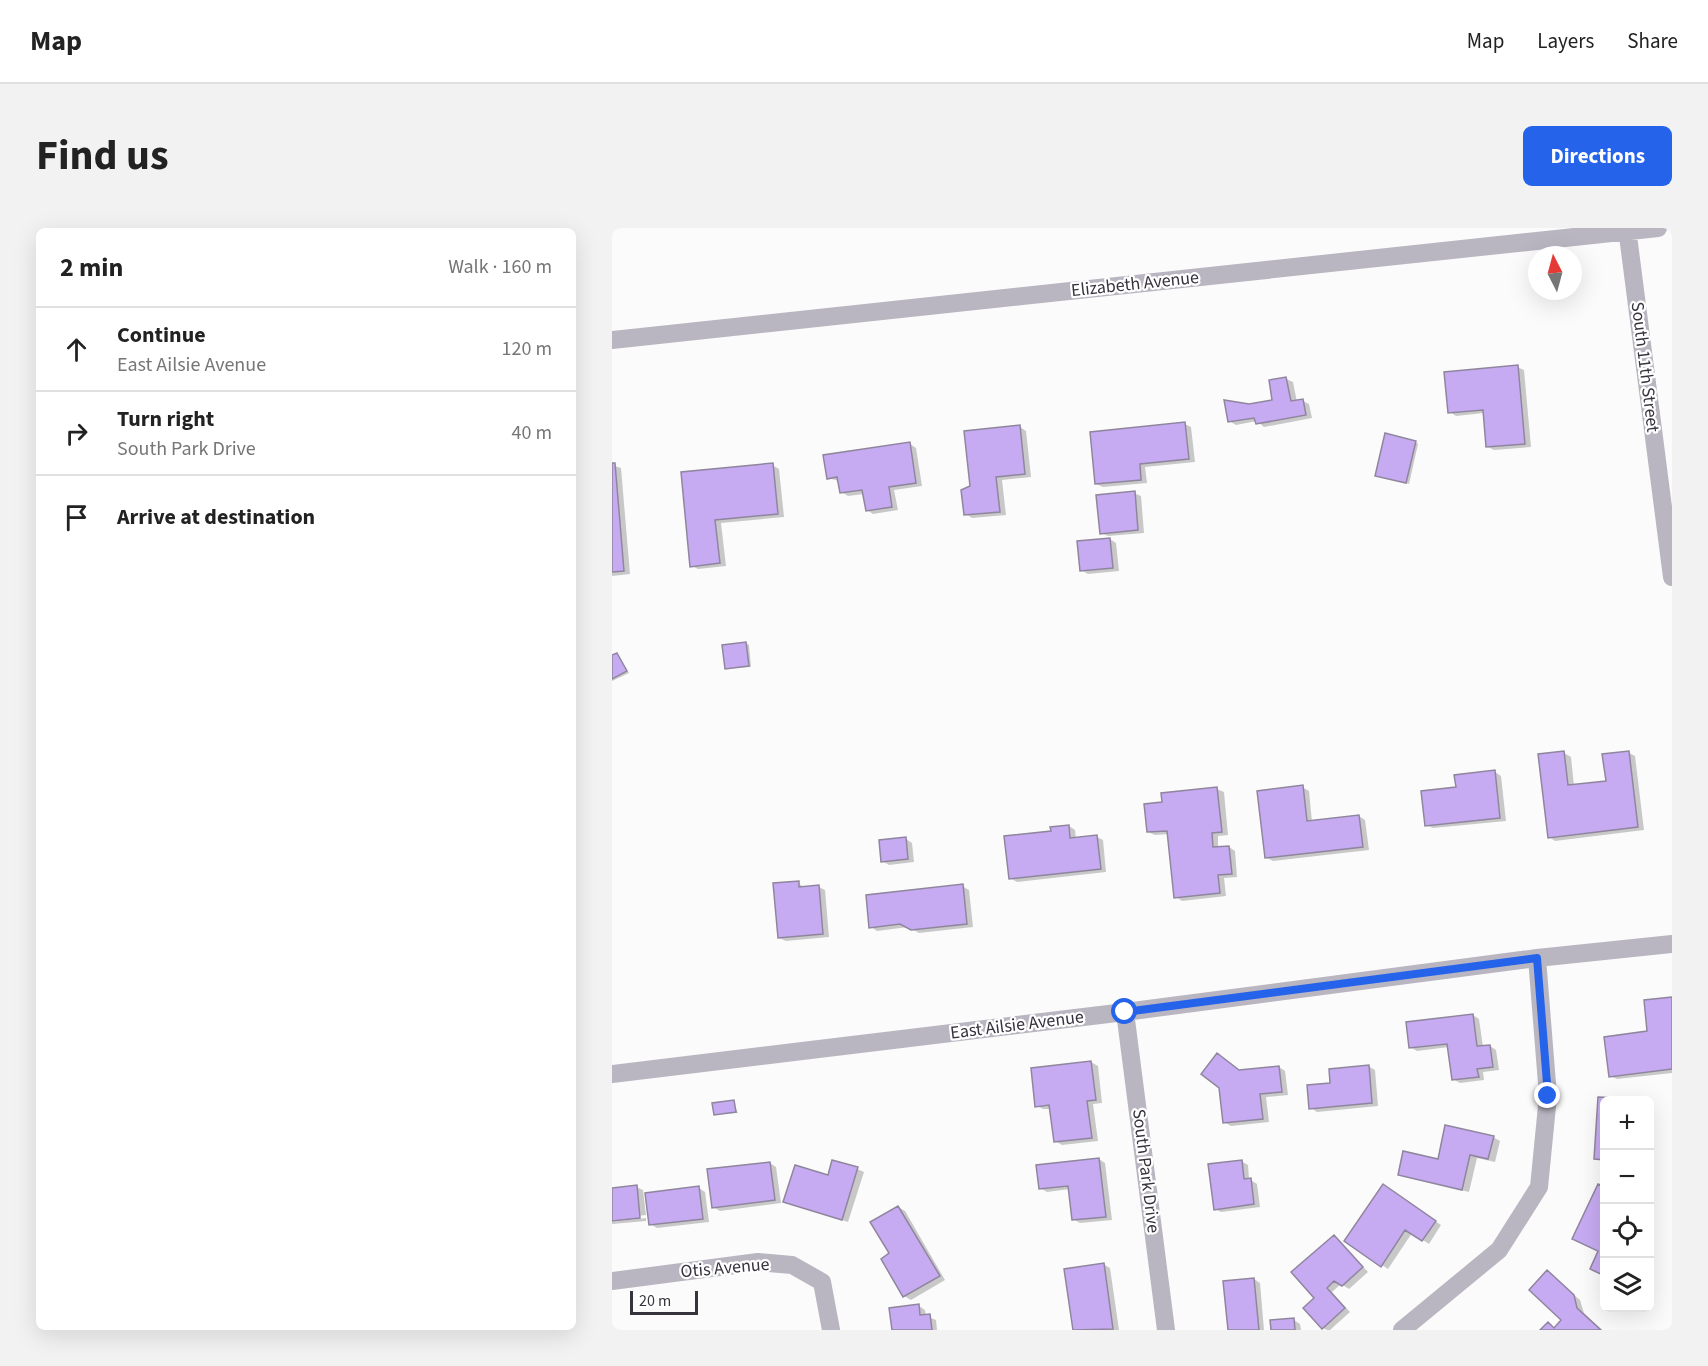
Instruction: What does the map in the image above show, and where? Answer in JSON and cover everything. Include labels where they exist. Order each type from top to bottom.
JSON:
[{"type":"street","name":"Elizabeth Avenue","points":[[612,340],[1658,228]]},
{"type":"street","name":"South 11th Street","points":[[1627,230],[1672,577]]},
{"type":"street","name":"East Ailsie Avenue","points":[[612,1074],[1125,1012],[1537,958],[1672,944]]},
{"type":"street","points":[[1402,1330],[1499,1250],[1539,1186],[1548,1096],[1537,958]]},
{"type":"street","name":"South Park Drive","points":[[1125,1012],[1166,1330]]},
{"type":"street","name":"Otis Avenue","points":[[612,1281],[758,1262],[792,1265],[822,1282],[831,1330]]},
{"type":"building","points":[[1518,365],[1525,444],[1486,447],[1483,410],[1448,413],[1444,372]]},
{"type":"building","points":[[1286,377],[1291,401],[1303,399],[1306,415],[1256,424],[1254,418],[1228,422],[1224,400],[1249,404],[1272,400],[1269,380]]},
{"type":"building","points":[[1185,422],[1189,459],[1140,464],[1141,480],[1095,484],[1090,432]]},
{"type":"building","points":[[1020,425],[1025,474],[996,477],[1000,512],[964,515],[961,490],[970,486],[964,431]]},
{"type":"building","points":[[1385,433],[1416,441],[1406,483],[1375,476]]},
{"type":"building","points":[[910,442],[916,483],[889,487],[892,507],[866,511],[862,490],[840,493],[837,477],[827,479],[823,455]]},
{"type":"building","points":[[612,463],[615,463],[624,571],[612,572]]},
{"type":"building","points":[[773,463],[778,514],[715,520],[720,563],[690,567],[681,472]]},
{"type":"building","points":[[1135,491],[1138,530],[1100,534],[1096,495]]},
{"type":"building","points":[[1110,538],[1113,568],[1080,571],[1077,541]]},
{"type":"building","points":[[746,642],[749,666],[725,669],[722,645]]},
{"type":"building","points":[[617,653],[627,671],[612,679],[612,655]]},
{"type":"building","points":[[1564,751],[1568,785],[1606,781],[1602,754],[1629,751],[1638,827],[1548,838],[1538,754]]},
{"type":"building","points":[[1495,770],[1500,818],[1425,826],[1421,791],[1456,787],[1454,775]]},
{"type":"building","points":[[1303,785],[1307,821],[1359,815],[1363,847],[1265,858],[1257,791]]},
{"type":"building","points":[[1217,787],[1222,832],[1212,833],[1213,847],[1229,846],[1232,874],[1218,875],[1220,893],[1174,898],[1167,831],[1147,832],[1144,804],[1162,802],[1161,793]]},
{"type":"building","points":[[1069,825],[1070,838],[1097,835],[1101,869],[1009,879],[1004,836],[1051,831],[1050,827]]},
{"type":"building","points":[[906,837],[908,859],[881,862],[879,840]]},
{"type":"building","points":[[799,881],[799,887],[819,885],[823,934],[778,938],[773,883]]},
{"type":"building","points":[[963,884],[967,924],[911,930],[900,924],[869,928],[866,895]]},
{"type":"building","points":[[1672,997],[1672,1069],[1609,1077],[1604,1037],[1647,1031],[1644,1000]]},
{"type":"building","points":[[1473,1014],[1477,1046],[1490,1045],[1493,1067],[1477,1069],[1479,1077],[1452,1080],[1447,1044],[1409,1048],[1406,1022]]},
{"type":"building","points":[[1217,1053],[1239,1070],[1279,1066],[1282,1092],[1260,1094],[1263,1119],[1223,1123],[1219,1088],[1201,1074]]},
{"type":"building","points":[[1091,1061],[1096,1100],[1087,1101],[1092,1138],[1054,1142],[1049,1105],[1035,1107],[1031,1068]]},
{"type":"building","points":[[1369,1065],[1372,1103],[1309,1109],[1307,1085],[1330,1083],[1329,1069]]},
{"type":"building","points":[[1598,1097],[1600,1097],[1600,1160],[1594,1159]]},
{"type":"building","points":[[734,1100],[736,1112],[714,1115],[712,1103]]},
{"type":"building","points":[[1445,1125],[1494,1136],[1488,1159],[1470,1155],[1462,1190],[1398,1175],[1403,1151],[1438,1159]]},
{"type":"building","points":[[1099,1158],[1106,1217],[1072,1220],[1068,1186],[1039,1189],[1036,1165]]},
{"type":"building","points":[[832,1160],[858,1167],[842,1220],[783,1202],[795,1165],[828,1175]]},
{"type":"building","points":[[1242,1160],[1244,1179],[1251,1178],[1254,1204],[1214,1210],[1208,1164]]},
{"type":"building","points":[[770,1162],[775,1200],[712,1208],[707,1169]]},
{"type":"building","points":[[1383,1184],[1436,1221],[1422,1241],[1405,1230],[1381,1267],[1344,1241]]},
{"type":"building","points":[[1598,1184],[1600,1185],[1600,1274],[1590,1269],[1598,1251],[1572,1239]]},
{"type":"building","points":[[637,1185],[640,1218],[612,1221],[612,1188]]},
{"type":"building","points":[[699,1186],[703,1219],[649,1225],[645,1193]]},
{"type":"building","points":[[898,1206],[940,1276],[903,1297],[881,1259],[889,1253],[870,1222]]},
{"type":"building","points":[[1334,1235],[1363,1267],[1342,1286],[1334,1281],[1327,1288],[1345,1308],[1322,1329],[1303,1308],[1314,1298],[1291,1272]]},
{"type":"building","points":[[1104,1263],[1113,1329],[1073,1330],[1064,1269]]},
{"type":"building","points":[[1547,1270],[1574,1295],[1577,1308],[1601,1330],[1540,1330],[1548,1322],[1554,1328],[1561,1320],[1529,1290]]},
{"type":"building","points":[[1254,1278],[1259,1330],[1228,1330],[1223,1281]]},
{"type":"building","points":[[919,1304],[920,1315],[930,1314],[932,1330],[892,1330],[889,1308]]},
{"type":"building","points":[[1294,1318],[1295,1330],[1271,1330],[1270,1320]]},
{"type":"route","points":[[1125,1012],[1537,958],[1548,1096]]}]
